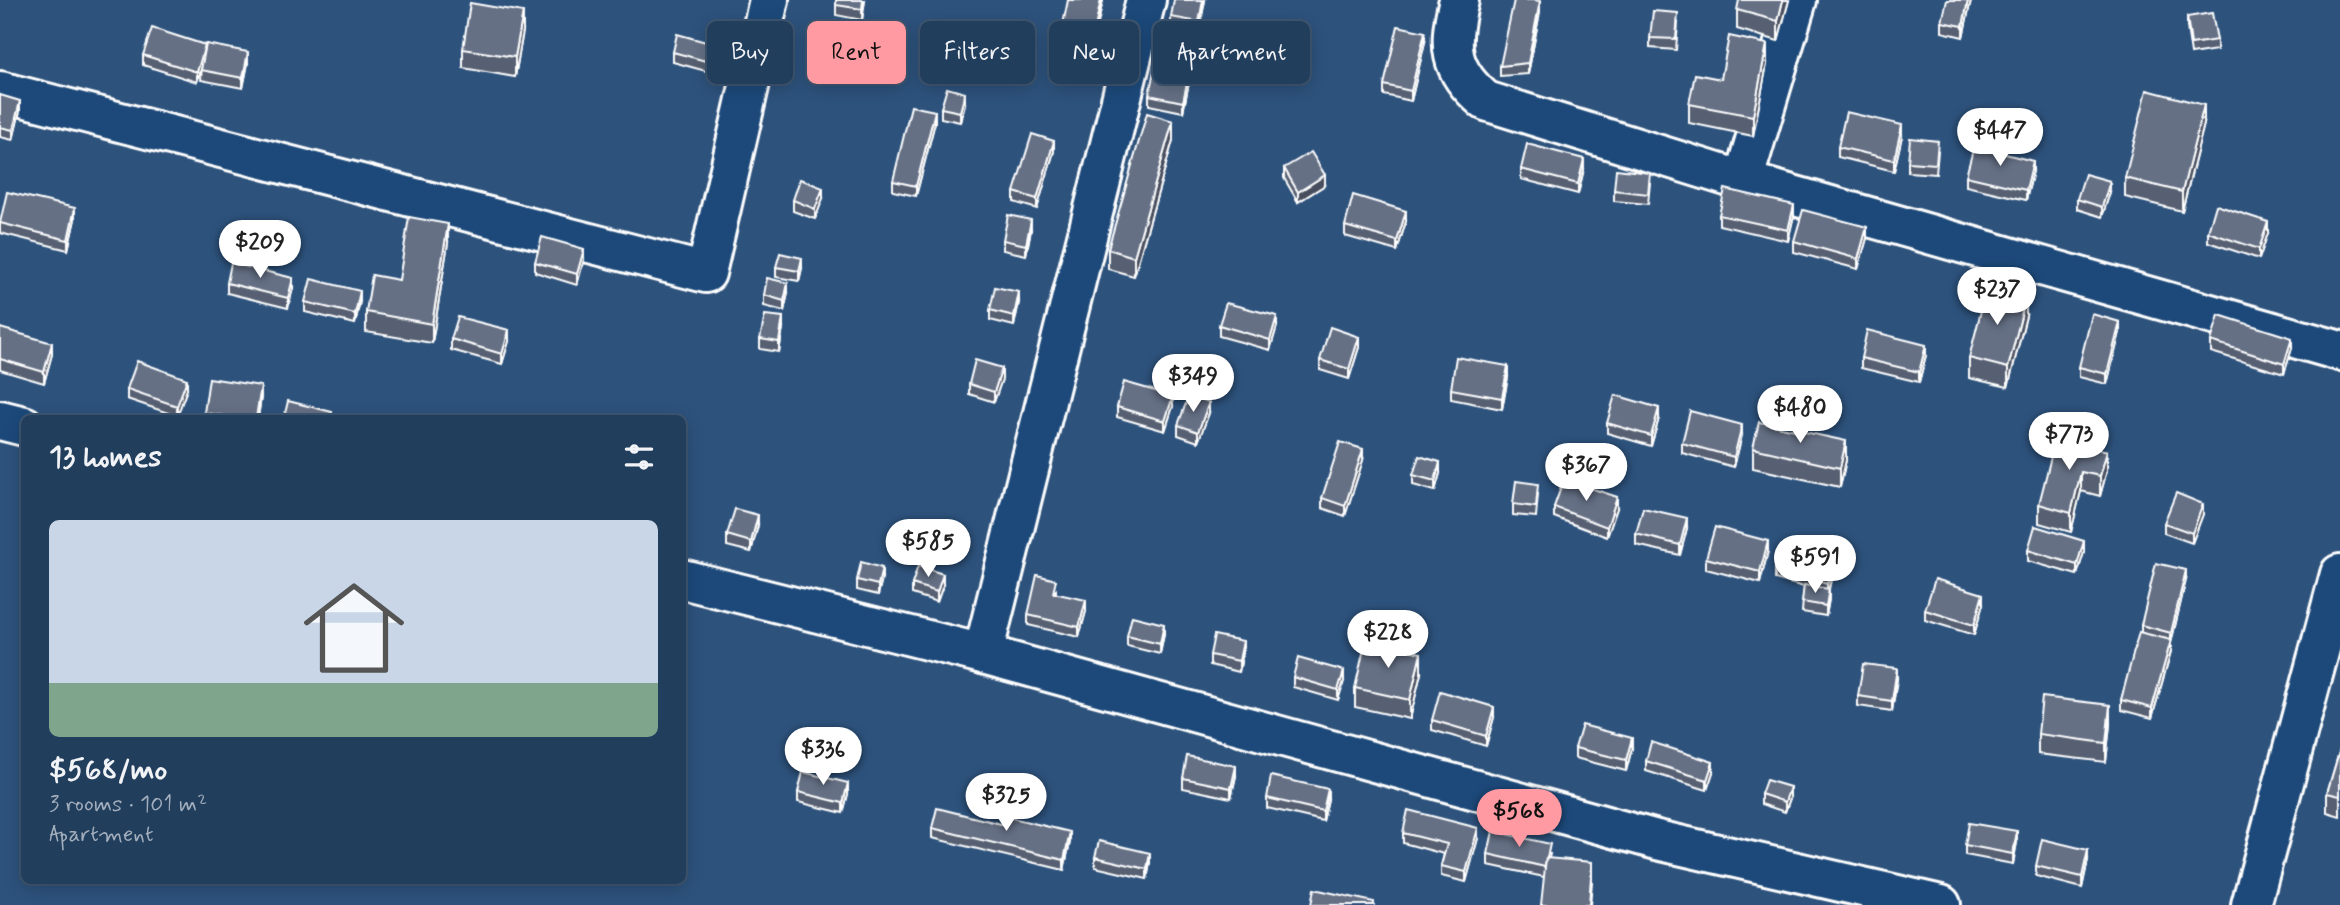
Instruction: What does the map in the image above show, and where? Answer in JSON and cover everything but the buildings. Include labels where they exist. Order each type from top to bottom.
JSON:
[{"type":"street","points":[[0,91],[706,273],[769,0]]},
{"type":"street","points":[[983,654],[1146,0]]},
{"type":"street","points":[[1459,0],[1451,48],[1457,68],[1469,87],[1486,101],[1743,181],[2340,351]]},
{"type":"street","points":[[1743,181],[1797,0]]},
{"type":"street","points":[[0,420],[21,425]]},
{"type":"street","points":[[2251,905],[2330,649],[2340,574]]},
{"type":"street","points":[[686,580],[983,654],[1657,840],[1941,905]]}]
